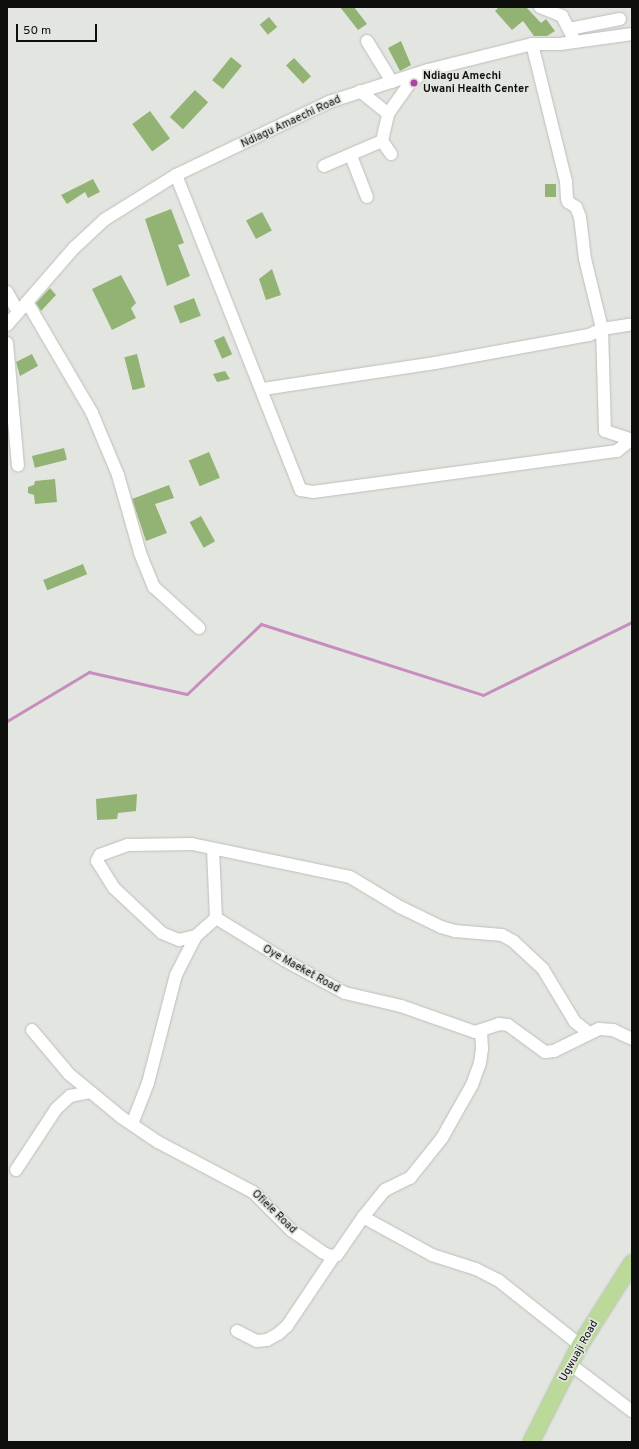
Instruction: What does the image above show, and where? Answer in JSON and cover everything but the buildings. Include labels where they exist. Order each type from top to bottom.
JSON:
[{"type":"main road","name":"Ugwuaji Road","points":[[531,1442],[580,1345],[632,1263]]},
{"type":"street","points":[[543,8],[562,16],[575,42]]},
{"type":"street","points":[[569,29],[620,19]]},
{"type":"street","name":"Ndiagu Amaechi Road","points":[[7,325],[74,248],[104,220],[176,175],[328,102],[428,70],[532,44],[629,37]]},
{"type":"street","points":[[367,41],[392,82]]},
{"type":"street","points":[[532,44],[566,181],[568,202],[576,207],[580,217],[585,259],[602,329],[605,431],[631,439]]},
{"type":"street","points":[[391,154],[382,141],[388,114],[409,84],[428,70]]},
{"type":"street","points":[[360,92],[388,114]]},
{"type":"street","points":[[324,166],[351,156],[382,141]]},
{"type":"street","points":[[351,156],[367,197]]},
{"type":"street","points":[[176,175],[263,389],[296,484],[301,490],[329,490],[617,451],[631,439]]},
{"type":"street","points":[[7,292],[18,312]]},
{"type":"street","points":[[27,302],[92,413],[118,475],[140,553],[154,588],[199,628]]},
{"type":"street","points":[[263,389],[443,362],[589,335],[602,329],[632,324]]},
{"type":"street","points":[[7,343],[18,466]]},
{"type":"street","points":[[196,936],[179,940],[162,933],[114,888],[100,866],[98,858],[104,853],[128,845],[177,843],[350,877],[400,907],[441,927],[507,937],[543,969],[575,1022],[588,1033]]},
{"type":"street","points":[[132,1124],[158,1046],[176,975],[196,936],[216,918],[213,849]]},
{"type":"street","name":"Oye Maeket Road","points":[[216,918],[286,961],[345,993],[401,1006],[475,1032],[499,1024],[508,1025],[545,1052],[549,1052],[588,1033],[600,1029],[613,1030],[632,1039]]},
{"type":"street","name":"Ofiele Road","points":[[32,1030],[69,1074],[132,1124],[158,1142],[254,1192],[291,1230],[322,1252],[334,1256]]},
{"type":"street","points":[[237,1331],[257,1341],[278,1334],[287,1326],[334,1256],[341,1250],[363,1217],[385,1190],[410,1178],[442,1138],[472,1085],[480,1063],[482,1050],[481,1030]]},
{"type":"street","points":[[16,1170],[56,1109],[70,1096],[90,1092]]},
{"type":"street","points":[[363,1217],[432,1255],[476,1269],[498,1280],[580,1345]]},
{"type":"street","points":[[570,1364],[632,1411]]},
{"type":"waterway","points":[[7,721],[89,672],[187,694],[261,624],[483,695],[632,622]]},
{"type":"place","name":"Ndiagu Amechi Uwani Health Center","points":[[414,83]]}]
